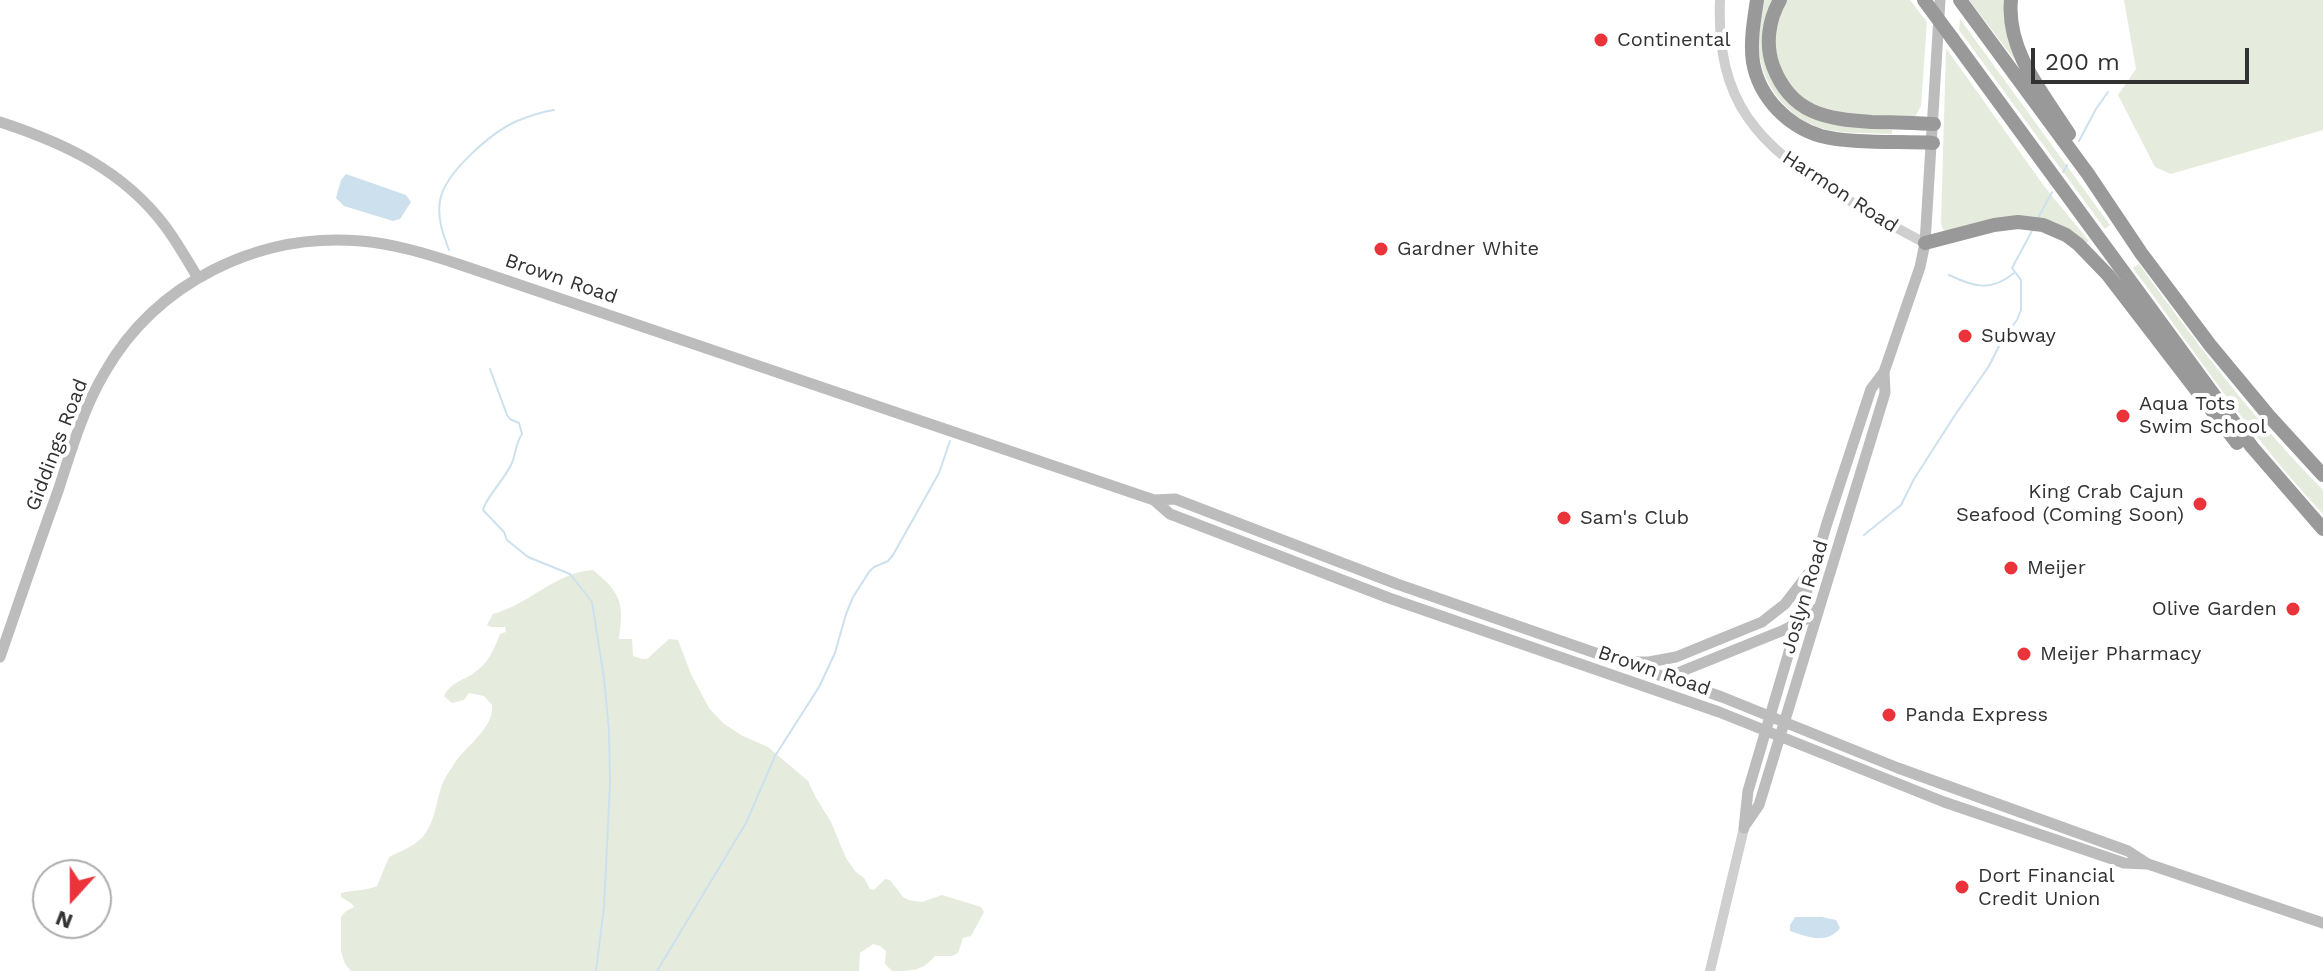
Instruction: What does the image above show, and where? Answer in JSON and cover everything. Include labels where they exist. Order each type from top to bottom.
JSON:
[{"type":"highway","points":[[1757,0],[1753,61],[1764,93],[1786,118],[1820,135],[1838,139],[1933,143]]},
{"type":"highway","points":[[1780,0],[1769,32],[1770,56],[1784,89],[1800,105],[1820,115],[1846,120],[1934,124]]},
{"type":"highway","points":[[1924,0],[2092,230],[2114,272],[2252,447],[2323,531]]},
{"type":"highway","points":[[1960,0],[2210,345],[2323,475]]},
{"type":"highway","points":[[2011,0],[2010,16],[2015,42],[2079,151],[2088,174]]},
{"type":"highway","points":[[1925,243],[2018,222],[2055,229],[2114,272]]},
{"type":"main road","name":"Joslyn Road","points":[[1744,828],[1748,791],[1813,567],[1871,389],[1884,372],[1920,267],[1925,243],[1933,143],[1940,0]]},
{"type":"main road","points":[[0,122],[63,145],[114,175],[160,219],[198,278]]},
{"type":"main road","name":"Brown Road","points":[[198,278],[245,255],[295,242],[352,240],[401,247],[474,269],[1154,500],[1175,499],[1452,603],[1770,715],[1886,763],[2128,851],[2148,864],[2323,923]]},
{"type":"main road","name":"Giddings Road","points":[[0,657],[72,449],[99,383],[137,328],[164,302],[198,278]]},
{"type":"main road","name":"Joslyn Road","points":[[1744,828],[1759,805],[1786,722],[1885,393],[1884,372]]},
{"type":"main road","name":"Brown Road","points":[[1154,500],[1170,514],[1349,583],[1699,704],[1974,813],[2124,863],[2148,864]]},
{"type":"main road","points":[[1196,524],[1205,511]]},
{"type":"main road","points":[[1618,661],[1638,663],[1676,657],[1754,626],[1771,617],[1785,604],[1813,567]]},
{"type":"main road","points":[[1349,583],[1374,586],[1443,610],[1449,609],[1452,603]]},
{"type":"main road","points":[[1633,683],[1665,678],[1796,625],[1814,613],[1822,602]]},
{"type":"main road","points":[[1855,768],[1878,771],[1962,802],[1979,797]]},
{"type":"main road","points":[[1974,813],[1979,797]]},
{"type":"main road","points":[[1974,813],[1985,810],[2028,825],[2069,829]]},
{"type":"street","name":"Harmon Road","points":[[1720,0],[1720,46],[1726,69],[1736,97],[1766,142],[1823,184],[1925,243]]},
{"type":"street","name":"Joslyn Road","points":[[1710,971],[1744,828]]},
{"type":"shaded area","points":[[1762,0],[1776,0],[1765,56],[1820,121],[1892,130],[1892,134],[1844,132],[1815,126],[1791,112],[1781,102],[1761,64]]},
{"type":"shaded area","points":[[1787,0],[1910,0],[1927,22],[1921,106],[1915,117],[1848,115],[1817,107],[1803,99],[1788,83],[1775,48],[1779,16]]},
{"type":"shaded area","points":[[1969,0],[2007,0],[2017,63]]},
{"type":"shaded area","points":[[2124,0],[2323,0],[2323,130],[2171,174],[2155,167],[2118,95],[2136,69]]},
{"type":"shaded area","points":[[1960,19],[2110,225],[2105,229],[1959,30]]},
{"type":"shaded area","points":[[1946,48],[2044,186],[2089,241],[2085,244],[2060,227],[1943,230]]},
{"type":"shaded area","points":[[2139,264],[2226,380],[2323,490],[2323,514],[2225,394],[2133,268]]},
{"type":"shaded area","points":[[593,570],[619,600],[619,639],[632,639],[633,656],[647,659],[669,639],[678,640],[709,708],[723,723],[768,747],[808,781],[831,822],[846,858],[870,889],[874,890],[885,879],[890,880],[909,900],[922,902],[942,895],[981,907],[984,912],[971,936],[963,938],[958,953],[935,956],[921,967],[899,971],[892,971],[885,964],[886,951],[873,944],[860,953],[859,971],[351,971],[341,951],[341,917],[354,907],[341,897],[341,893],[377,886],[389,857],[413,845],[425,834],[446,777],[489,721],[492,705],[484,696],[469,693],[464,700],[452,703],[444,696],[451,687],[484,665],[500,634],[506,632],[505,627],[487,625],[493,614],[518,604],[567,576]]},
{"type":"water","points":[[346,174],[406,195],[411,202],[400,219],[393,221],[344,206],[336,198]]},
{"type":"water","points":[[1795,917],[1836,920],[1840,928],[1823,938],[1810,937],[1790,931]]},
{"type":"waterway","points":[[2079,141],[2108,92]]},
{"type":"waterway","points":[[449,250],[439,207],[450,178],[483,144],[507,126],[554,110]]},
{"type":"waterway","points":[[2063,172],[2067,165]]},
{"type":"waterway","points":[[2038,218],[2052,192]]},
{"type":"waterway","points":[[1864,535],[1901,505],[1914,479],[2017,320],[2021,310],[2021,280],[2012,268],[2033,229]]},
{"type":"waterway","points":[[1949,275],[1982,286],[1998,283],[2014,273]]},
{"type":"waterway","points":[[490,369],[507,415],[519,423],[522,434],[511,465],[483,510],[504,532],[507,540],[528,557],[570,574],[592,602],[604,678],[610,784],[604,907],[596,971]]},
{"type":"waterway","points":[[657,971],[746,823],[775,756],[819,687],[835,653],[853,597],[869,572],[893,555],[939,473],[950,441]]},
{"type":"place","name":"Continental","points":[[1601,40]]},
{"type":"place","name":"Gardner White","points":[[1381,249]]},
{"type":"place","name":"Subway","points":[[1965,336]]},
{"type":"place","name":"Aqua Tots Swim School","points":[[2123,416]]},
{"type":"place","name":"King Crab Cajun Seafood (Coming Soon)","points":[[2200,504]]},
{"type":"place","name":"Sam's Club","points":[[1564,518]]},
{"type":"place","name":"Meijer","points":[[2011,568]]},
{"type":"place","name":"Olive Garden","points":[[2293,609]]},
{"type":"place","name":"Meijer Pharmacy","points":[[2024,654]]},
{"type":"place","name":"Panda Express","points":[[1889,715]]},
{"type":"place","name":"Dort Financial Credit Union","points":[[1962,887]]}]
